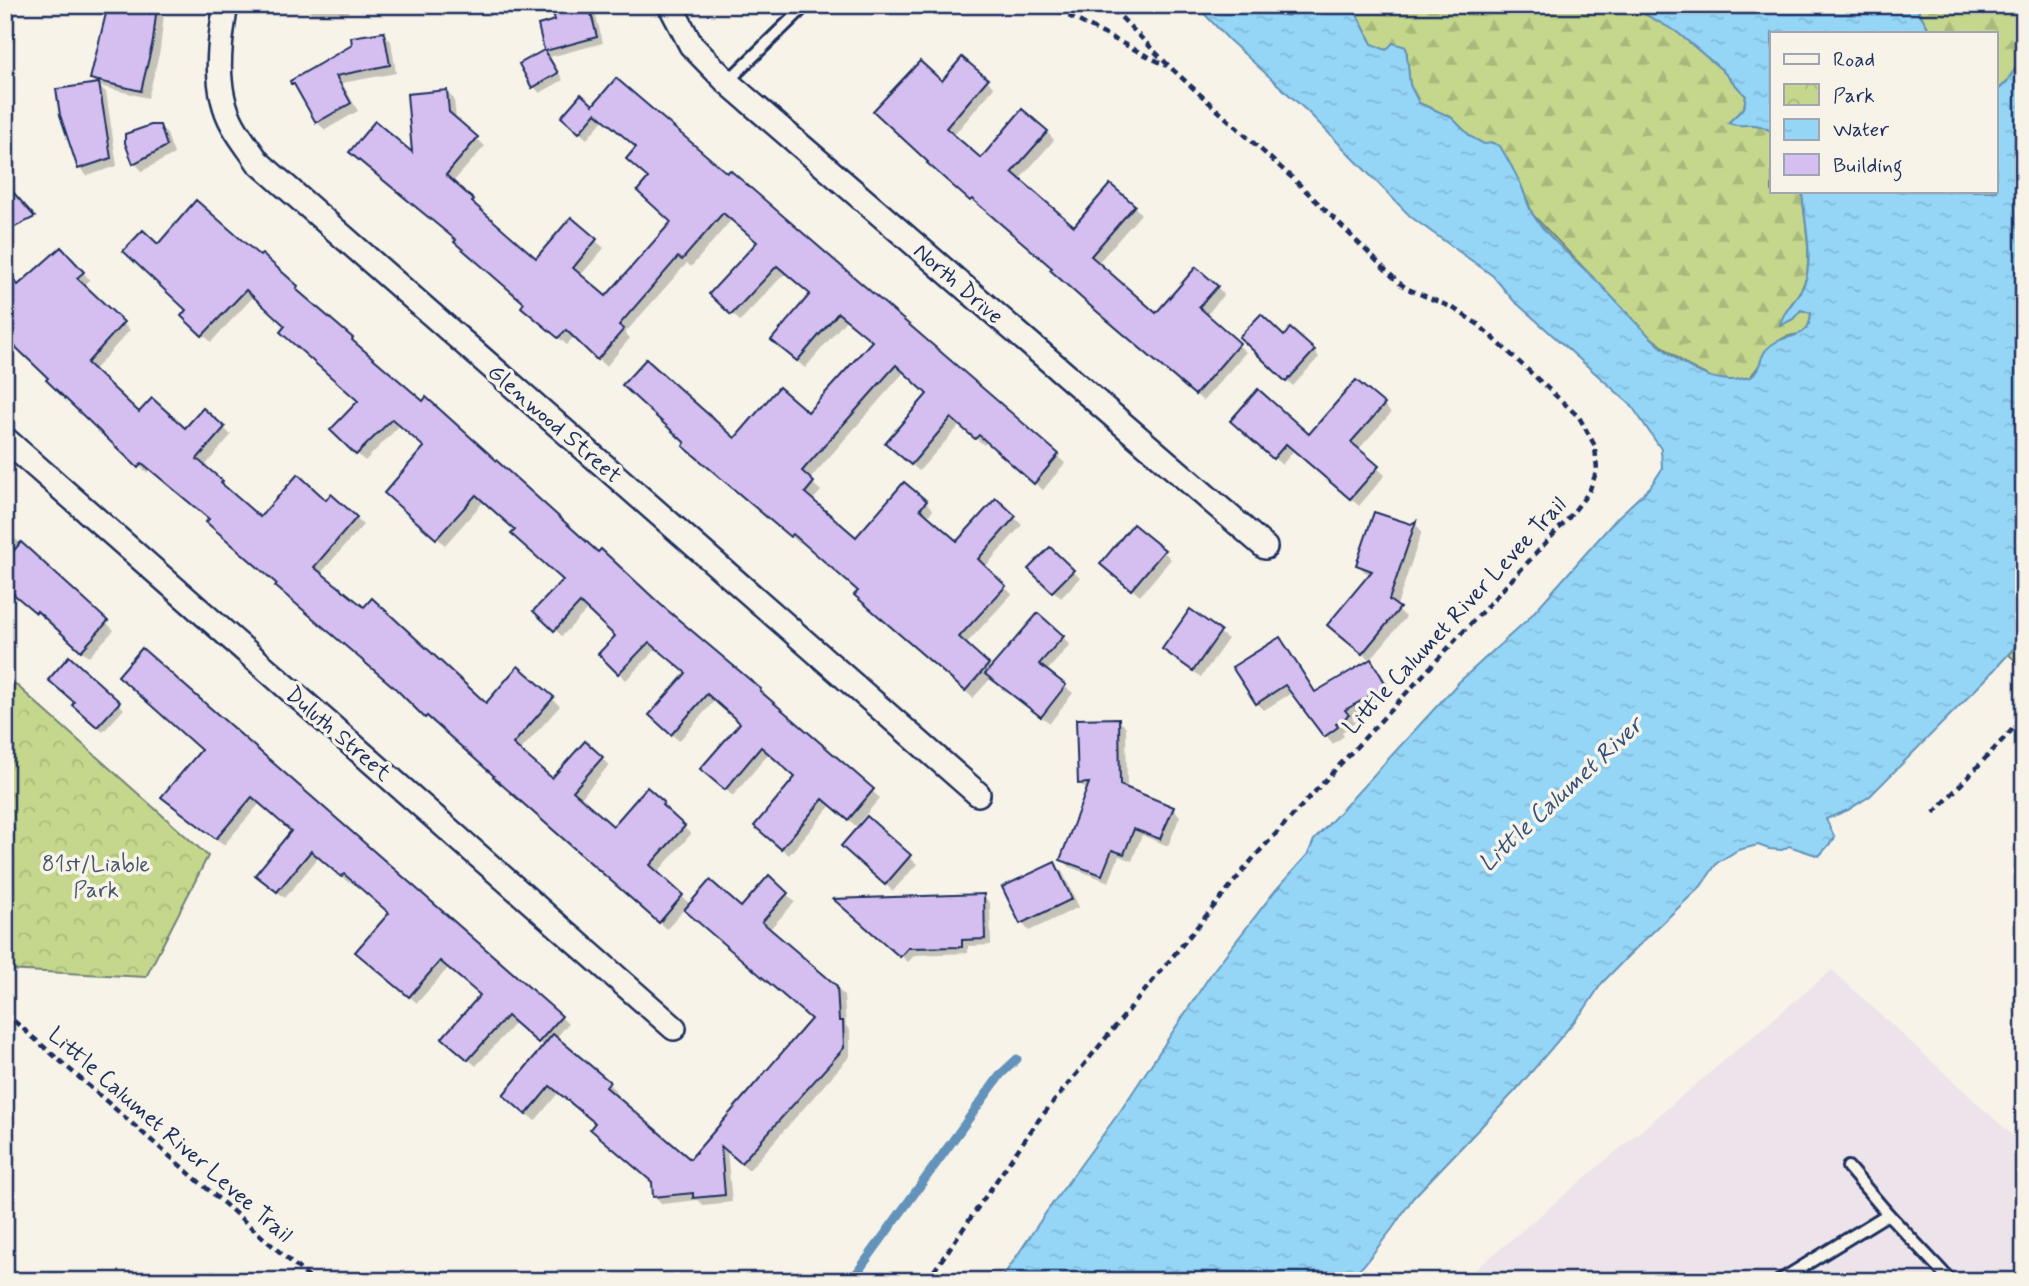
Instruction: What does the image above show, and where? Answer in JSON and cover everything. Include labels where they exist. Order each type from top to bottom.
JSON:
[{"type":"street","name":"Glenwood Street","points":[[226,5],[220,39],[219,82],[232,123],[258,162],[978,794]]},
{"type":"street","name":"North Drive","points":[[670,5],[691,45],[727,82],[1265,547]]},
{"type":"street","name":"Duluth Street","points":[[5,439],[674,1028]]},
{"type":"lane","points":[[727,82],[806,5]]},
{"type":"lane","points":[[1848,1167],[1951,1281]]},
{"type":"lane","points":[[1779,1281],[1888,1214]]},
{"type":"path","points":[[1047,5],[1171,68]]},
{"type":"path","name":"Little Calumet River Levee Trail","points":[[927,1281],[1037,1122],[1090,1055],[1256,855],[1567,520],[1589,492],[1597,470],[1595,446],[1588,431],[1563,400],[1479,325],[1453,308],[1398,282],[1300,185],[1171,68],[1109,5]]},
{"type":"path","points":[[1934,813],[2024,717]]},
{"type":"path","name":"Little Calumet River Levee Trail","points":[[5,1013],[313,1281]]},
{"type":"shaded area","points":[[1832,970],[2024,1146],[2024,1281],[1462,1281]]},
{"type":"green space","points":[[1352,5],[1518,5],[1521,8],[1522,5],[1641,5],[1641,12],[1677,32],[1721,69],[1746,96],[1744,108],[1729,122],[1759,126],[1770,131],[1770,192],[1802,192],[1808,268],[1800,291],[1780,325],[1793,319],[1801,310],[1811,313],[1807,329],[1778,342],[1750,377],[1730,381],[1712,378],[1688,366],[1648,335],[1533,215],[1520,183],[1493,143],[1484,145],[1471,137],[1451,117],[1419,103],[1410,85],[1406,47],[1386,50],[1372,44]]},
{"type":"green space","points":[[1915,5],[2024,5],[2024,43],[2019,63],[2007,82],[1997,91],[1997,32],[1930,32]]},
{"type":"green space","points":[[2024,637],[2024,668],[2009,655]]},
{"type":"green space","name":"81st/Liable Park","points":[[5,675],[208,856],[146,977],[5,970]]},
{"type":"water","name":"Little Calumet River","points":[[1196,5],[1273,5],[1278,14],[1288,16],[1294,9],[1293,5],[1352,5],[1372,44],[1386,50],[1393,43],[1406,47],[1410,85],[1419,103],[1451,117],[1471,137],[1484,144],[1493,143],[1500,146],[1518,178],[1532,213],[1552,238],[1660,346],[1699,373],[1719,379],[1751,377],[1772,344],[1801,333],[1809,323],[1811,313],[1801,310],[1793,319],[1780,326],[1804,286],[1808,268],[1802,192],[1997,192],[1997,91],[2006,83],[2024,55],[2024,637],[1870,796],[1848,810],[1826,819],[1835,838],[1819,856],[1789,846],[1782,850],[1758,845],[1738,850],[1717,863],[1701,886],[1602,983],[1584,1010],[1516,1090],[1413,1198],[1363,1266],[1343,1281],[1000,1281],[1121,1110],[1213,971],[1275,891],[1308,854],[1314,840],[1459,682],[1528,619],[1618,517],[1650,487],[1662,469],[1661,449],[1631,405],[1513,300],[1493,276],[1411,217],[1308,112],[1229,40]]},
{"type":"water","points":[[1641,5],[1915,5],[1930,32],[1770,32],[1770,131],[1754,125],[1728,123],[1744,108],[1746,96],[1721,69],[1677,32],[1641,12]]},
{"type":"building","points":[[108,5],[157,5],[153,41],[141,91],[90,79]]},
{"type":"building","points":[[551,5],[589,5],[597,37],[545,51],[558,73],[532,88],[519,64],[544,50],[538,25],[555,20]]},
{"type":"building","points":[[384,32],[390,65],[336,76],[351,103],[316,123],[290,81],[352,45],[351,37]]},
{"type":"building","points":[[962,57],[988,79],[946,128],[981,158],[1022,109],[1048,131],[1012,172],[1074,226],[1110,184],[1135,205],[1091,256],[1156,313],[1196,267],[1218,286],[1199,307],[1240,343],[1195,395],[1087,303],[1050,270],[1052,268],[972,199],[970,201],[873,111],[920,61],[942,81]]},
{"type":"building","points":[[616,78],[727,173],[730,170],[1059,454],[1034,484],[979,435],[975,439],[951,418],[911,465],[885,443],[927,394],[896,365],[802,471],[814,482],[805,493],[856,537],[904,482],[927,501],[920,509],[957,541],[996,498],[1016,516],[978,559],[1006,586],[959,637],[989,664],[965,691],[854,595],[858,591],[793,534],[790,537],[683,446],[685,443],[622,385],[646,359],[735,438],[779,387],[808,412],[872,341],[838,313],[797,361],[771,340],[810,294],[777,266],[731,315],[709,294],[757,242],[723,213],[682,260],[678,257],[619,325],[624,329],[597,360],[566,330],[558,338],[521,307],[524,303],[454,242],[456,240],[349,152],[375,121],[412,152],[407,94],[447,90],[449,112],[478,137],[446,175],[474,200],[472,202],[536,258],[571,217],[597,239],[573,268],[606,296],[671,222],[637,191],[648,178],[626,159],[636,147],[596,113],[579,133],[561,117],[581,94],[593,105]]},
{"type":"building","points":[[99,83],[111,158],[78,169],[60,115],[56,89]]},
{"type":"building","points":[[151,125],[160,125],[167,146],[133,164],[125,143],[125,134]]},
{"type":"building","points":[[5,183],[35,217],[5,232]]},
{"type":"building","points":[[196,200],[298,286],[296,289],[353,338],[352,340],[423,401],[426,397],[598,552],[601,549],[660,604],[874,789],[848,820],[823,799],[781,849],[754,826],[795,777],[761,747],[725,790],[700,769],[740,723],[707,694],[671,735],[649,715],[686,673],[649,642],[618,674],[598,654],[615,636],[580,603],[554,631],[533,611],[563,580],[511,534],[515,530],[476,495],[436,539],[384,493],[424,447],[392,419],[356,455],[330,430],[358,401],[280,332],[285,326],[246,290],[202,336],[181,316],[186,310],[123,251],[143,230],[158,244]]},
{"type":"building","points":[[61,247],[84,272],[77,278],[124,322],[87,363],[139,412],[152,398],[185,428],[203,408],[225,427],[197,459],[260,517],[298,474],[326,500],[331,494],[357,517],[314,567],[364,607],[372,598],[486,703],[518,666],[554,697],[513,744],[552,778],[585,741],[603,757],[573,791],[613,826],[647,787],[664,802],[662,805],[685,826],[650,865],[683,895],[659,923],[427,716],[425,718],[396,689],[275,586],[277,584],[206,522],[209,519],[142,463],[138,468],[5,337],[5,270],[18,285]]},
{"type":"building","points":[[1261,314],[1284,336],[1290,328],[1315,350],[1286,382],[1239,337]]},
{"type":"building","points":[[1356,380],[1385,404],[1351,442],[1379,466],[1350,499],[1286,444],[1273,459],[1230,421],[1258,389],[1309,434]]},
{"type":"building","points":[[1374,512],[1411,524],[1416,521],[1389,600],[1400,608],[1362,654],[1327,625],[1372,571],[1356,565]]},
{"type":"building","points":[[1133,524],[1165,550],[1131,590],[1100,564]]},
{"type":"building","points":[[21,542],[108,621],[81,651],[37,611],[36,613],[5,587],[5,561]]},
{"type":"building","points":[[1050,547],[1074,570],[1052,592],[1028,569]]},
{"type":"building","points":[[1190,609],[1221,631],[1193,671],[1162,649]]},
{"type":"building","points":[[1038,613],[1064,636],[1039,664],[1066,685],[1041,717],[985,674]]},
{"type":"building","points":[[1280,637],[1315,692],[1371,659],[1387,686],[1345,710],[1349,715],[1324,737],[1285,685],[1256,704],[1232,667]]},
{"type":"building","points":[[142,648],[562,1016],[538,1043],[507,1016],[468,1060],[442,1038],[480,995],[440,961],[409,997],[355,952],[389,913],[344,874],[341,877],[311,851],[277,892],[255,875],[291,831],[252,797],[216,839],[161,797],[201,750],[118,676]]},
{"type":"building","points":[[69,656],[120,702],[97,727],[72,705],[74,702],[48,680]]},
{"type":"building","points":[[1119,718],[1120,785],[1174,807],[1160,839],[1134,829],[1124,854],[1112,850],[1102,875],[1060,860],[1089,783],[1078,784],[1076,719]]},
{"type":"building","points":[[867,816],[911,855],[885,885],[841,846]]},
{"type":"building","points":[[1055,862],[1072,899],[1020,924],[1002,887]]},
{"type":"building","points":[[769,875],[788,893],[762,922],[837,986],[844,1048],[741,1163],[721,1146],[725,1195],[693,1198],[693,1193],[653,1197],[652,1182],[590,1129],[595,1123],[550,1086],[526,1115],[503,1095],[553,1034],[610,1082],[606,1087],[690,1159],[811,1019],[684,910],[710,880],[741,907]]},
{"type":"building","points":[[984,894],[985,939],[962,940],[962,947],[908,948],[900,957],[833,899]]},
{"type":"waterway","points":[[851,1281],[1001,1074],[1017,1059]]}]
